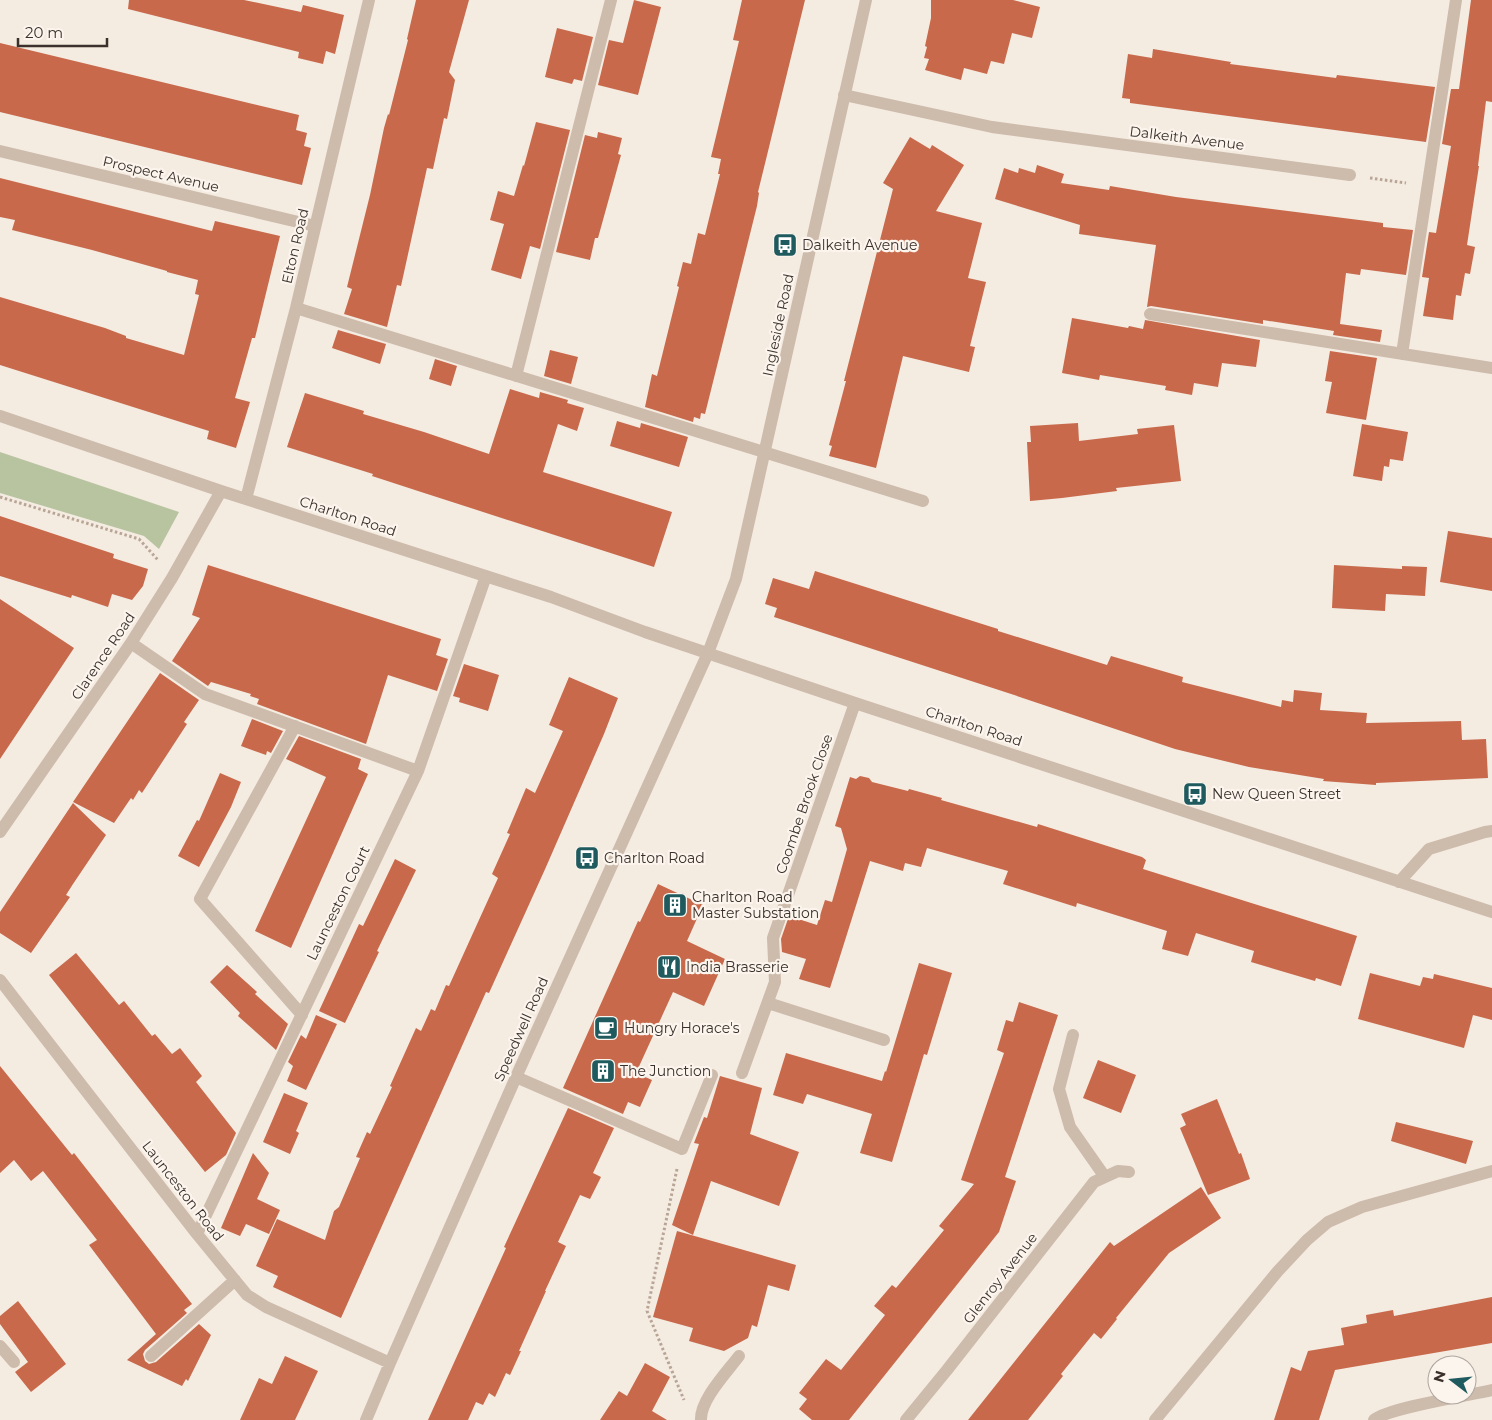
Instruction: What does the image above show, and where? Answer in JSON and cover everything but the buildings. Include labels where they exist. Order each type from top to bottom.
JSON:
[{"type":"street","name":"Elton Road","points":[[246,499],[296,308],[369,0]]},
{"type":"street","points":[[516,376],[611,0]]},
{"type":"street","name":"Ingleside Road","points":[[708,653],[736,579],[866,0]]},
{"type":"street","points":[[1402,354],[1456,0]]},
{"type":"street","name":"Dalkeith Avenue","points":[[844,95],[992,127],[1350,175]]},
{"type":"street","name":"Prospect Avenue","points":[[0,151],[315,226]]},
{"type":"street","points":[[296,308],[765,454],[923,501]]},
{"type":"street","points":[[1150,314],[1492,368]]},
{"type":"street","name":"Charlton Road","points":[[0,416],[221,491],[551,597],[645,632],[1492,912]]},
{"type":"street","name":"Clarence Road","points":[[0,832],[131,643],[172,578],[221,491]]},
{"type":"street","name":"Launceston Court","points":[[197,1234],[418,771],[486,576]]},
{"type":"street","points":[[131,643],[206,694],[418,771]]},
{"type":"street","name":"Speedwell Road","points":[[366,1420],[516,1077],[708,653]]},
{"type":"street","name":"Coombe Brook Close","points":[[742,1073],[775,982],[773,938],[855,702]]},
{"type":"street","points":[[295,726],[200,899],[302,1015]]},
{"type":"street","points":[[1399,882],[1429,849],[1492,831]]},
{"type":"street","name":"Launceston Road","points":[[0,980],[197,1234],[247,1295],[266,1307],[390,1363]]},
{"type":"street","points":[[768,1003],[884,1040]]},
{"type":"street","points":[[1073,1035],[1059,1089],[1070,1127],[1105,1177]]},
{"type":"street","points":[[516,1077],[682,1149],[712,1075]]},
{"type":"street","name":"Glenroy Avenue","points":[[906,1420],[1094,1182],[1118,1171],[1129,1172]]},
{"type":"street","points":[[1155,1420],[1278,1271],[1307,1240],[1328,1222],[1362,1207],[1492,1171]]},
{"type":"street","points":[[151,1356],[235,1280]]},
{"type":"street","points":[[0,1346],[14,1362]]},
{"type":"street","points":[[701,1420],[708,1398],[739,1356]]},
{"type":"street","points":[[1374,1420],[1393,1411],[1492,1390]]},
{"type":"path","points":[[1350,175],[1428,187]]},
{"type":"path","points":[[0,498],[139,539],[172,578]]},
{"type":"path","points":[[682,1149],[647,1311],[684,1402]]},
{"type":"green space","points":[[0,452],[179,512],[159,549],[144,536],[0,493]]},
{"type":"place","name":"Dalkeith Avenue","points":[[785,245]]},
{"type":"place","name":"New Queen Street","points":[[1195,794]]},
{"type":"place","name":"Charlton Road","points":[[587,858]]},
{"type":"place","name":"Charlton Road Master Substation","points":[[675,905]]},
{"type":"place","name":"India Brasserie","points":[[669,967]]},
{"type":"place","name":"Hungry Horace's","points":[[606,1028]]},
{"type":"place","name":"The Junction","points":[[603,1071]]}]
